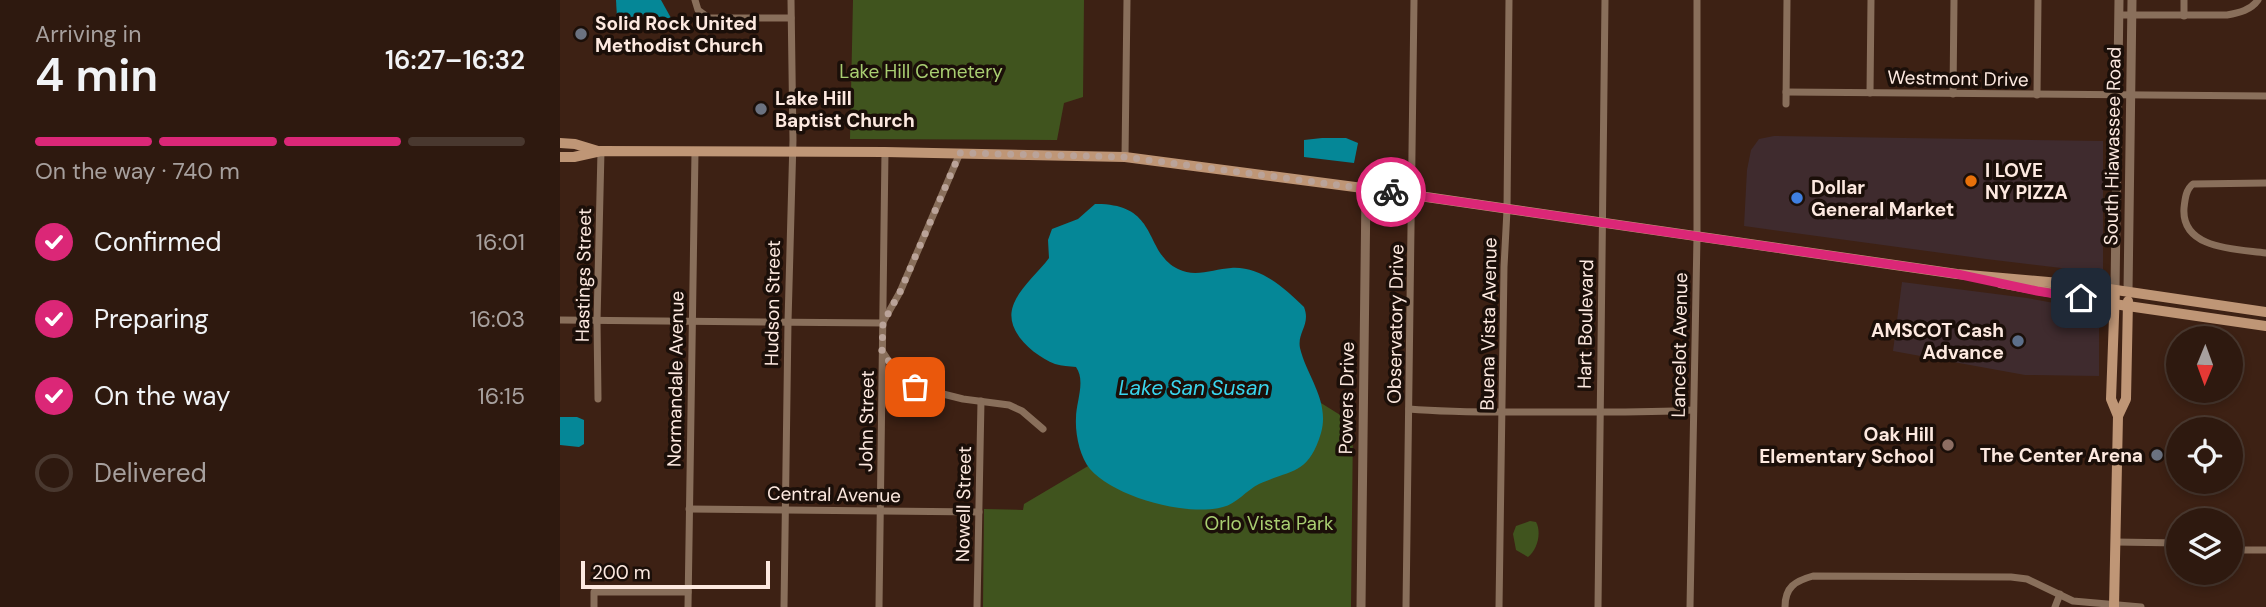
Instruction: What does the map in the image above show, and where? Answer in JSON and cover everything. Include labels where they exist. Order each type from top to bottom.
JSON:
[{"type":"main road","points":[[560,143],[601,151]]},
{"type":"main road","points":[[560,157],[601,151],[885,152],[1125,157],[1412,195],[1957,274],[2082,285],[2266,312]]},
{"type":"main road","points":[[1957,274],[2114,304],[2266,326]]},
{"type":"main road","points":[[2114,606],[2118,416],[2111,399],[2115,290]]},
{"type":"main road","points":[[2118,416],[2126,399],[2128,292]]},
{"type":"street","points":[[695,0],[698,10],[709,18],[791,18]]},
{"type":"street","name":"Hudson Street","points":[[784,607],[792,152],[791,0]]},
{"type":"street","points":[[1125,157],[1127,0]]},
{"type":"street","name":"Observatory Drive","points":[[1406,607],[1413,0]]},
{"type":"street","name":"Buena Vista Avenue","points":[[1499,607],[1507,210],[1508,0]]},
{"type":"street","name":"Hart Boulevard","points":[[1598,607],[1605,0]]},
{"type":"street","name":"Lancelot Avenue","points":[[1690,607],[1698,0]]},
{"type":"street","points":[[1786,104],[1787,0]]},
{"type":"street","points":[[1870,93],[1871,0]]},
{"type":"street","points":[[1953,94],[1954,0]]},
{"type":"street","points":[[2037,95],[2038,0]]},
{"type":"street","name":"South Hiawassee Road","points":[[2115,290],[2119,0]]},
{"type":"street","name":"South Hiawassee Road","points":[[2128,292],[2132,0]]},
{"type":"street","points":[[2184,0],[2184,16]]},
{"type":"street","points":[[2119,15],[2239,13],[2255,5],[2258,0]]},
{"type":"street","name":"Westmont Drive","points":[[1786,92],[2266,96]]},
{"type":"street","name":"Hastings Street","points":[[598,399],[601,151]]},
{"type":"street","name":"Normandale Avenue","points":[[688,607],[695,152]]},
{"type":"street","name":"John Street","points":[[879,607],[885,152]]},
{"type":"street","points":[[560,320],[883,323],[900,292],[960,153]]},
{"type":"street","points":[[2266,183],[2193,184],[2188,188],[2184,211],[2188,227],[2196,238],[2211,245],[2266,253]]},
{"type":"street","name":"Powers Drive","points":[[1361,607],[1366,189]]},
{"type":"street","points":[[883,288],[900,292]]},
{"type":"street","points":[[882,351],[904,380],[915,387],[963,399],[996,402],[1022,411],[1043,429]]},
{"type":"street","name":"Nowell Street","points":[[978,607],[981,401]]},
{"type":"street","points":[[1409,409],[1447,412],[1693,410]]},
{"type":"street","name":"Central Avenue","points":[[689,509],[979,512]]},
{"type":"street","points":[[2116,542],[2166,543]]},
{"type":"street","points":[[2243,550],[2266,550]]},
{"type":"street","points":[[1784,607],[1791,585],[1813,576],[2011,577],[2027,579],[2073,601],[2141,607]]},
{"type":"street","points":[[594,607],[594,592],[688,593]]},
{"type":"street","points":[[2055,607],[2060,594]]},
{"type":"shaded area","points":[[1774,136],[2103,141],[2103,273],[1744,226],[1747,170],[1751,150],[1759,139]]},
{"type":"shaded area","points":[[1902,282],[2027,298],[2099,311],[2099,376],[2025,375],[1893,351]]},
{"type":"green space","name":"Lake Hill Cemetery","points":[[853,0],[1084,0],[1083,97],[1064,103],[1057,140],[850,139]]},
{"type":"green space","name":"Orlo Vista Park","points":[[1297,388],[1353,423],[1351,607],[983,607],[984,509],[1023,510],[1024,504],[1132,440]]},
{"type":"green space","points":[[1530,521],[1536,522],[1538,526],[1538,541],[1528,557],[1516,550],[1513,534],[1516,526]]},
{"type":"water","points":[[616,0],[661,0],[671,18],[617,18]]},
{"type":"water","points":[[1346,138],[1358,143],[1354,163],[1304,157],[1304,140]]},
{"type":"water","name":"Lake San Susan","points":[[1095,204],[1116,206],[1130,211],[1141,220],[1159,252],[1184,272],[1242,268],[1262,274],[1304,307],[1306,319],[1300,337],[1300,348],[1320,400],[1323,421],[1316,447],[1304,464],[1289,473],[1259,484],[1228,505],[1208,509],[1171,507],[1133,496],[1101,479],[1090,469],[1081,452],[1076,431],[1080,379],[1076,367],[1055,364],[1030,349],[1017,333],[1011,315],[1020,293],[1049,258],[1048,240],[1052,229],[1078,219]]},
{"type":"water","points":[[560,417],[577,417],[584,420],[584,444],[579,447],[560,445]]},
{"type":"way so far","points":[[915,387],[904,380],[882,351],[883,323],[900,292],[960,153],[1125,157],[1391,192]]},
{"type":"place","name":"Solid Rock United Methodist Church","points":[[581,34]]},
{"type":"place","name":"Lake Hill Baptist Church","points":[[761,109]]},
{"type":"place","name":"I LOVE NY PIZZA","points":[[1971,181]]},
{"type":"place","name":"Dollar General Market","points":[[1797,198]]},
{"type":"place","name":"AMSCOT Cash Advance","points":[[2018,341]]},
{"type":"place","name":"Oak Hill Elementary School","points":[[1948,445]]},
{"type":"place","name":"The Center Arena","points":[[2157,455]]},
{"type":"route","points":[[1391,192],[1957,274],[2081,298]]}]
